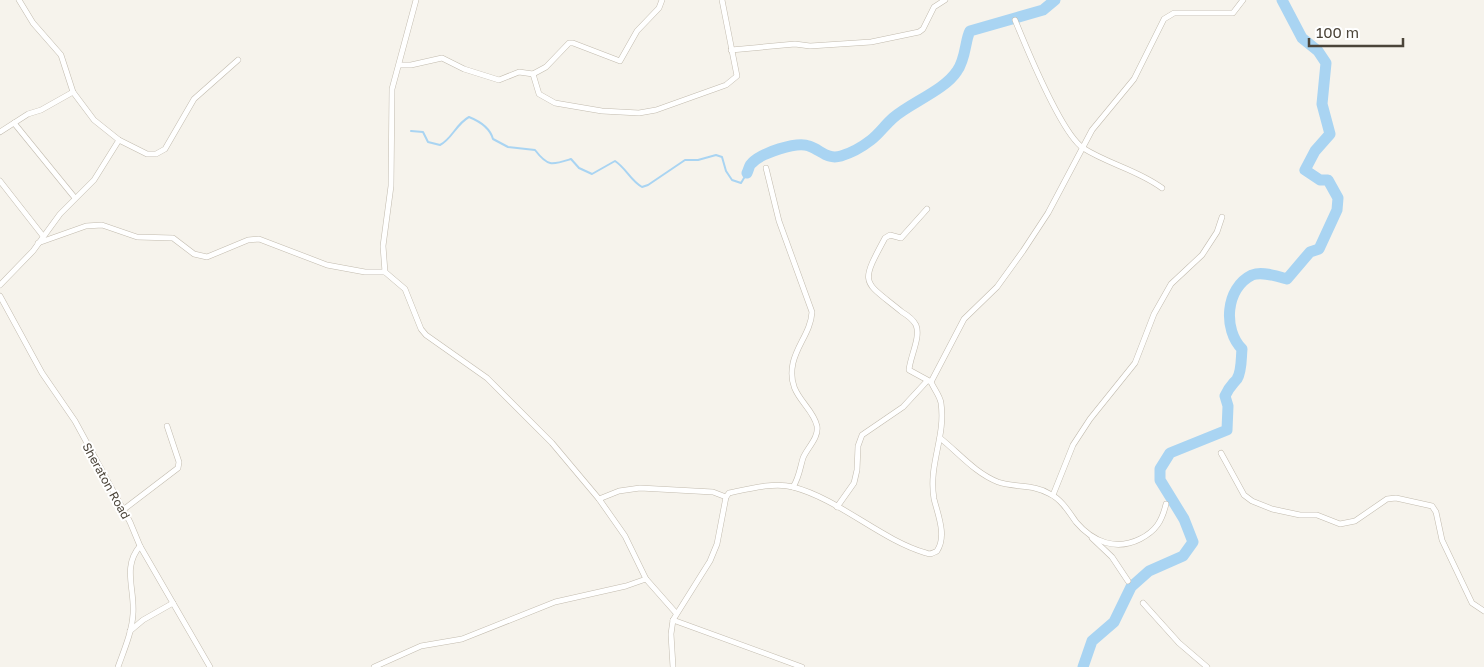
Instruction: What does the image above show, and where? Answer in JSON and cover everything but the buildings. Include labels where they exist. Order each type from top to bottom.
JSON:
[{"type":"street","points":[[19,0],[33,23],[61,56],[74,92],[94,120],[118,140],[147,154],[156,154],[165,149],[194,99],[238,60]]},
{"type":"street","points":[[385,272],[383,246],[392,186],[392,89],[416,0]]},
{"type":"street","points":[[399,65],[411,65],[442,58],[496,80],[519,72],[533,74],[553,61],[569,43],[581,45],[620,61],[637,31],[659,8],[662,0]]},
{"type":"street","points":[[533,74],[540,94],[555,103],[602,112],[639,113],[656,110],[726,85],[737,76],[722,0]]},
{"type":"street","points":[[731,50],[795,44],[810,46],[871,42],[919,32],[923,29],[934,8],[945,0]]},
{"type":"street","points":[[838,507],[854,483],[857,470],[858,446],[862,435],[903,407],[929,382],[964,319],[996,287],[1023,251],[1048,212],[1092,130],[1134,79],[1164,19],[1174,13],[1233,12],[1243,0]]},
{"type":"street","points":[[1015,20],[1029,57],[1059,115],[1082,148],[1142,175],[1162,188]]},
{"type":"street","points":[[0,132],[74,92]]},
{"type":"street","points":[[14,123],[75,198]]},
{"type":"street","points":[[0,285],[38,243],[60,214],[94,180],[118,140]]},
{"type":"street","points":[[766,168],[779,221],[812,312],[812,322],[793,363],[793,371],[794,387],[799,400],[818,428],[813,442],[803,458],[793,487]]},
{"type":"street","points":[[0,181],[43,236]]},
{"type":"street","points":[[673,667],[671,634],[673,620],[710,561],[717,544],[726,497],[729,493],[782,485],[793,487],[838,507],[927,554],[937,551],[941,544],[941,529],[931,476],[940,438],[942,404],[929,382],[909,370],[917,332],[914,321],[876,292],[870,286],[868,279],[870,267],[885,238],[890,235],[901,238],[927,209]]},
{"type":"street","points":[[1053,495],[1073,445],[1090,419],[1135,364],[1154,314],[1167,291],[1185,270],[1202,255],[1217,232],[1222,217]]},
{"type":"street","points":[[38,243],[86,226],[102,225],[137,237],[173,238],[200,257],[206,258],[248,240],[259,239],[327,265],[355,271],[385,272],[405,289],[421,329],[426,335],[461,358],[499,388],[558,449],[599,499],[625,536],[646,579],[676,613]]},
{"type":"street","name":"Sheraton Road","points":[[0,296],[42,373],[74,422],[123,510],[140,546],[210,667]]},
{"type":"street","points":[[123,510],[178,468],[179,462],[167,426]]},
{"type":"street","points":[[940,438],[988,478],[1001,483],[1042,489],[1053,495],[1112,557],[1128,581]]},
{"type":"street","points":[[1221,453],[1244,495],[1252,501],[1272,509],[1326,517],[1340,524],[1355,521],[1387,499],[1396,498],[1432,506],[1436,512],[1442,540],[1472,602],[1484,611]]},
{"type":"street","points":[[599,499],[619,491],[640,488],[673,492],[713,492],[726,497]]},
{"type":"street","points":[[1087,532],[1116,547],[1129,544],[1158,526],[1166,504]]},
{"type":"street","points":[[118,667],[130,631],[133,614],[131,558],[140,546]]},
{"type":"street","points":[[374,667],[421,646],[462,639],[555,602],[626,586],[646,579]]},
{"type":"street","points":[[130,631],[143,620],[173,603]]},
{"type":"street","points":[[1143,603],[1179,643],[1207,667]]},
{"type":"street","points":[[673,620],[802,667]]},
{"type":"waterway","points":[[747,173],[750,165],[763,155],[796,145],[809,146],[832,157],[845,155],[856,150],[874,138],[900,112],[952,78],[962,61],[970,31],[1043,10],[1055,0]]},
{"type":"waterway","points":[[1083,667],[1092,641],[1114,622],[1131,587],[1149,571],[1183,556],[1193,542],[1184,519],[1160,480],[1160,469],[1170,453],[1227,430],[1228,406],[1225,396],[1239,376],[1241,368],[1242,349],[1236,341],[1230,321],[1232,299],[1236,289],[1243,281],[1256,274],[1270,274],[1287,279],[1310,252],[1319,249],[1337,210],[1338,198],[1328,180],[1320,180],[1305,170],[1315,151],[1330,134],[1322,104],[1326,63],[1318,51],[1302,38],[1282,0]]},
{"type":"waterway","points":[[411,131],[423,132],[428,142],[440,145],[469,117],[484,125],[493,139],[508,147],[535,150],[547,162],[559,163],[571,159],[579,168],[592,174],[615,161],[642,187],[685,160],[698,160],[716,155],[722,157],[726,171],[732,180],[741,183],[747,173]]}]
